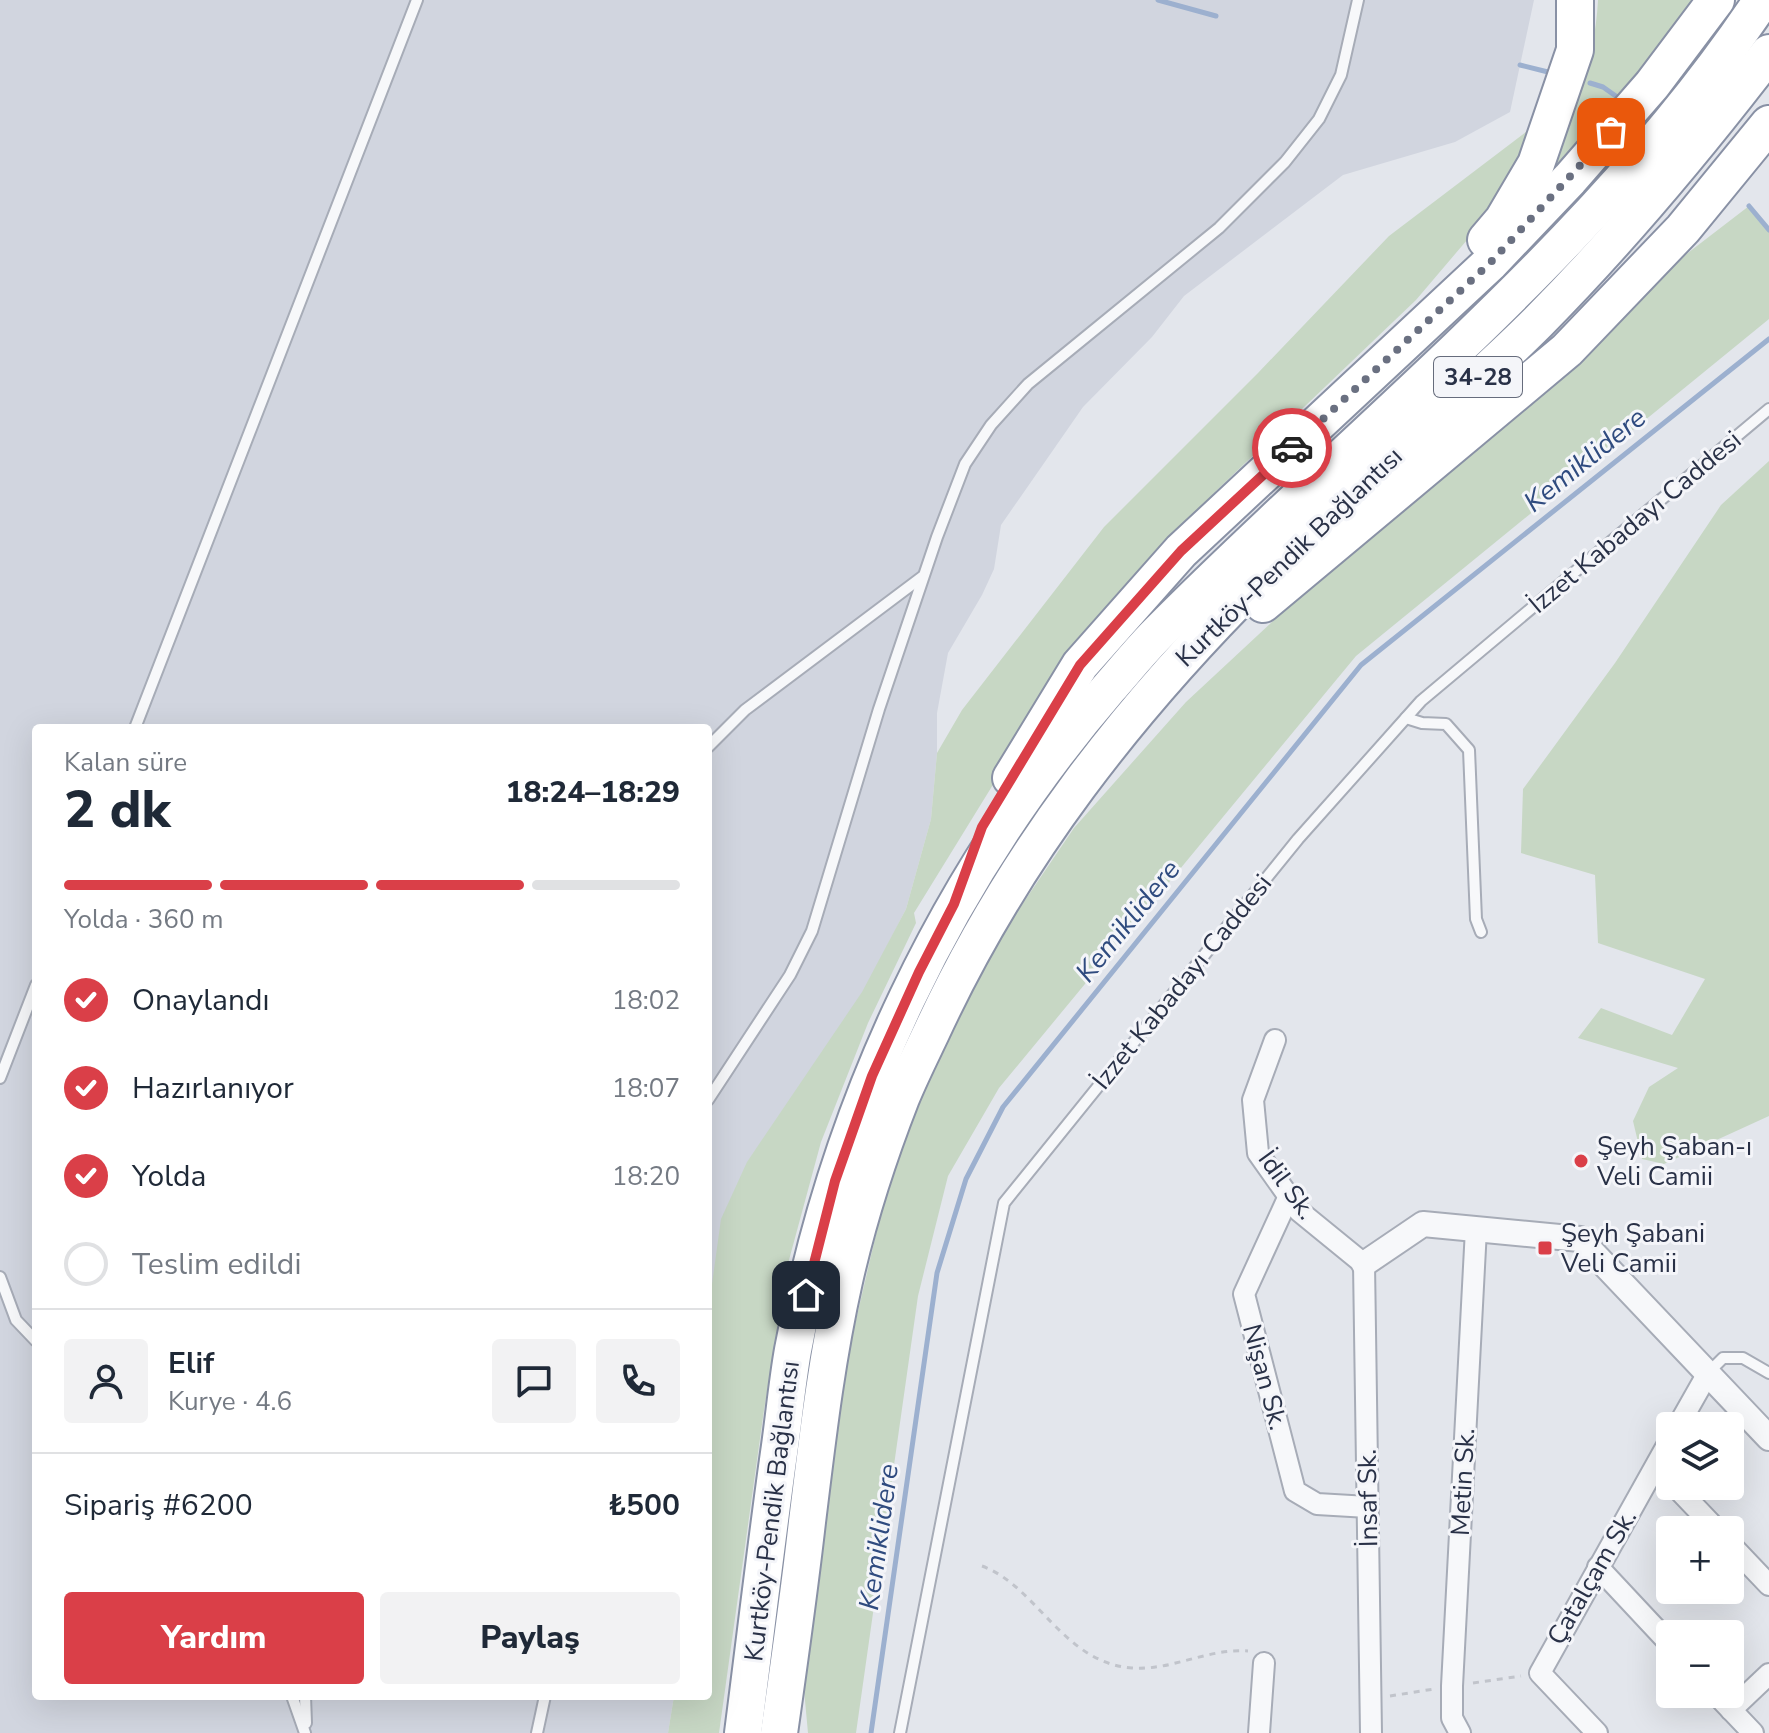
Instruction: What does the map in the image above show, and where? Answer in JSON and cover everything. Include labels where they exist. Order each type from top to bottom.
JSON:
[{"type":"highway","points":[[1217,517],[1463,267],[1503,220],[1536,164],[1575,50],[1575,0]]},
{"type":"highway","points":[[954,904],[982,827],[1080,665],[1181,551],[1490,263],[1570,179],[1652,85],[1716,0]]},
{"type":"highway","name":"Kurtköy-Pendik Bağlantısı","points":[[743,1733],[793,1349],[813,1267],[835,1181],[872,1076],[954,904],[1012,813],[1071,733],[1153,638],[1590,217],[1727,50],[1762,0]]},
{"type":"highway","name":"Kurtköy-Pendik Bağlantısı","points":[[779,1733],[823,1389],[864,1205],[902,1095],[948,997],[991,916],[1039,838],[1163,679],[1270,568],[1534,325],[1600,258],[1674,174],[1769,53]]},
{"type":"highway","points":[[1163,679],[1282,590],[1567,350],[1683,229],[1769,124]]},
{"type":"street","name":"İdil Sk.","points":[[1275,1040],[1253,1100],[1258,1153],[1299,1211],[1364,1264]]},
{"type":"street","name":"Nişan Sk.","points":[[1289,1196],[1244,1294],[1295,1491],[1317,1504],[1368,1507]]},
{"type":"street","points":[[1364,1264],[1423,1224],[1580,1239],[1769,1438]]},
{"type":"street","name":"Metin Sk.","points":[[1460,1733],[1452,1718],[1452,1686],[1476,1229]]},
{"type":"street","name":"İnsaf Sk.","points":[[1364,1264],[1371,1733]]},
{"type":"street","points":[[1686,1412],[1708,1373]]},
{"type":"street","name":"Çatalçam Sk.","points":[[1540,1673],[1655,1466]]},
{"type":"street","points":[[1688,1500],[1704,1516]]},
{"type":"street","points":[[1744,1559],[1769,1585]]},
{"type":"street","points":[[1598,1567],[1656,1629]]},
{"type":"street","points":[[1259,1733],[1264,1663]]},
{"type":"street","points":[[1540,1673],[1597,1733]]},
{"type":"street","points":[[1753,1733],[1731,1710],[1769,1674]]},
{"type":"lane","points":[[137,724],[417,0]]},
{"type":"lane","points":[[712,1094],[790,975],[812,931],[879,709],[965,464],[991,425],[1028,384],[1219,228],[1285,162],[1319,119],[1341,75],[1358,0]]},
{"type":"lane","name":"İzzet Kabadayı Caddesi","points":[[900,1733],[1004,1203],[1298,839],[1421,701],[1769,409]]},
{"type":"lane","points":[[712,743],[745,710],[924,576]]},
{"type":"lane","points":[[1406,718],[1422,723],[1446,724],[1469,750],[1476,919],[1481,932]]},
{"type":"lane","points":[[0,1078],[32,995]]},
{"type":"lane","points":[[0,1277],[16,1320],[32,1337]]},
{"type":"lane","points":[[1708,1373],[1723,1358],[1743,1358],[1769,1373]]},
{"type":"lane","points":[[294,1700],[306,1731]]},
{"type":"lane","points":[[305,1700],[306,1731]]},
{"type":"lane","points":[[537,1733],[544,1700]]},
{"type":"path","points":[[982,1566],[1001,1573],[1044,1618],[1093,1658],[1132,1668],[1169,1664],[1228,1650],[1252,1652],[1264,1663]]},
{"type":"path","points":[[1371,1699],[1540,1673]]},
{"type":"shaded area","points":[[0,0],[1534,0],[1510,112],[1455,142],[1343,175],[1184,296],[1152,337],[1083,407],[1001,525],[994,569],[948,653],[937,713],[931,819],[906,909],[714,1283],[712,1293],[712,724],[32,724],[32,1700],[673,1700],[668,1733],[0,1733]]},
{"type":"green space","points":[[1598,0],[1703,0],[1548,189],[1586,72]]},
{"type":"green space","points":[[1539,122],[1501,200],[1416,300],[1217,490],[1087,632],[914,913],[916,923],[868,1023],[821,1142],[789,1260],[764,1410],[719,1733],[668,1733],[673,1700],[712,1700],[712,1284],[721,1219],[747,1162],[862,992],[906,909],[931,819],[937,753],[962,710],[1104,527],[1389,236]]},
{"type":"green space","points":[[1749,206],[1769,230],[1769,319],[1356,656],[999,1088],[948,1176],[918,1296],[856,1733],[808,1733],[803,1679],[820,1528],[846,1363],[880,1217],[907,1128],[950,1032],[1000,937],[1074,828],[1186,702],[1403,500],[1654,279]]},
{"type":"green space","points":[[1769,461],[1769,1116],[1664,1164],[1642,1159],[1633,1121],[1649,1087],[1678,1068],[1578,1038],[1601,1008],[1672,1035],[1705,979],[1598,943],[1595,875],[1521,853],[1523,789],[1615,663],[1721,505]]},
{"type":"waterway","points":[[1158,0],[1216,16]]},
{"type":"waterway","points":[[1520,65],[1548,72]]},
{"type":"waterway","points":[[1590,83],[1603,87],[1620,99]]},
{"type":"waterway","points":[[1749,206],[1769,230]]},
{"type":"waterway","name":"Kemiklidere","points":[[871,1733],[937,1273],[966,1179],[1003,1107],[1361,665],[1769,339]]},
{"type":"way so far","points":[[1292,448],[1490,263],[1611,132]]},
{"type":"place","name":"Şeyh Şaban-ı Veli Camii","points":[[1581,1161]]},
{"type":"place","name":"Şeyh Şabani Veli Camii","points":[[1545,1248]]},
{"type":"route","points":[[806,1295],[835,1181],[872,1076],[954,904],[982,827],[1080,665],[1181,551],[1292,448]]}]
